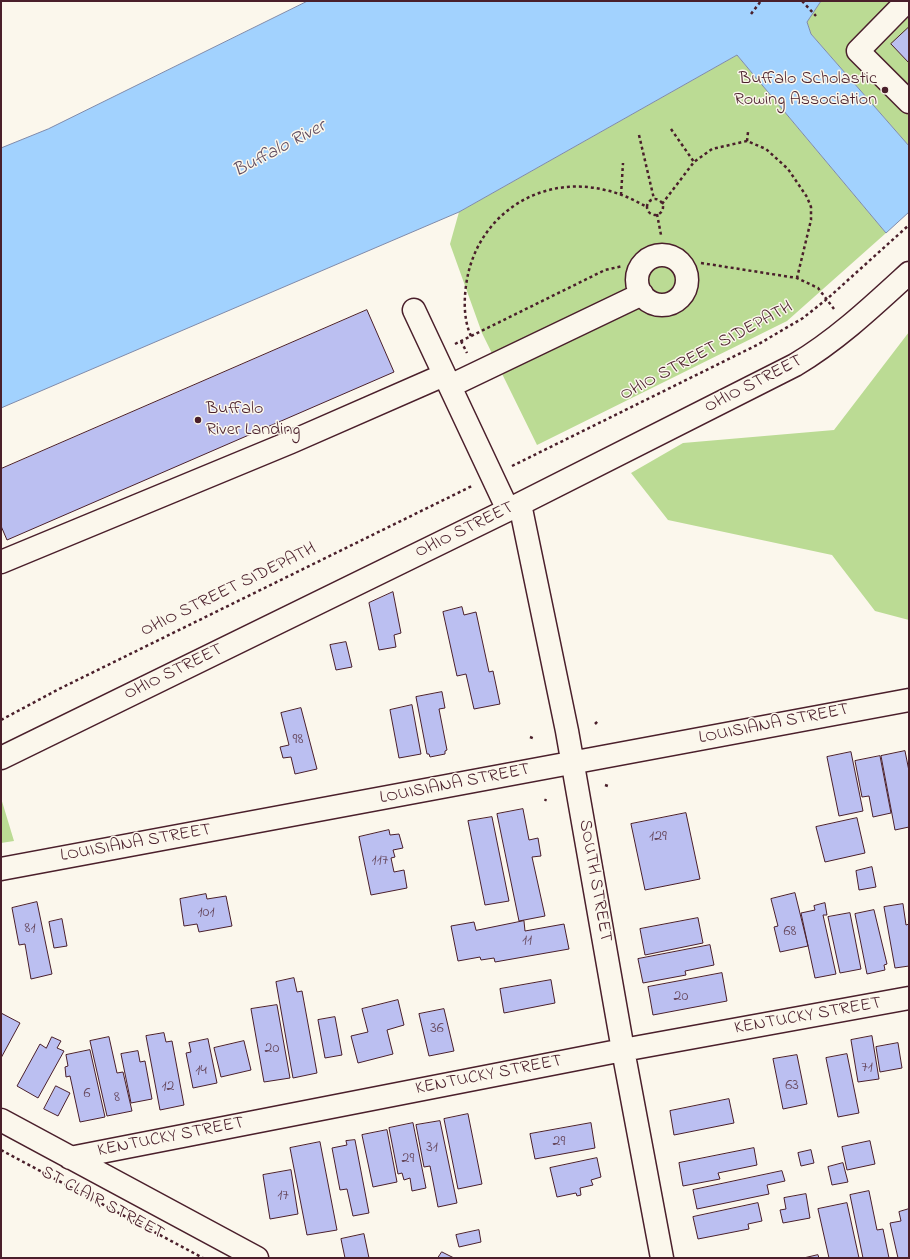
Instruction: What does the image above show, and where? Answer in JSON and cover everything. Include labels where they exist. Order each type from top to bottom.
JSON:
[{"type":"street","points":[[907,1],[858,51],[909,102]]},
{"type":"street","name":"OHIO STREET","points":[[1,758],[514,507],[801,362],[819,351],[849,327],[909,273]]},
{"type":"street","points":[[1,562],[291,442],[447,381],[642,294]]},
{"type":"street","name":"SOUTH STREET","points":[[414,310],[447,381],[514,507],[573,763],[623,1050],[662,1258]]},
{"type":"street","name":"LOUISIANA STREET","points":[[1,869],[909,700]]},
{"type":"street","name":"KENTUCKY STREET","points":[[70,1158],[623,1050],[909,998]]},
{"type":"street","name":"ST CLAIR STREET","points":[[1,1120],[258,1258]]},
{"type":"path","points":[[751,14],[761,1]]},
{"type":"path","points":[[802,1],[816,16]]},
{"type":"path","points":[[671,129],[694,162]]},
{"type":"path","points":[[747,141],[748,132]]},
{"type":"path","points":[[639,135],[654,200]]},
{"type":"path","points":[[471,336],[467,329],[465,304],[466,278],[473,256],[485,234],[505,211],[529,196],[557,189],[582,187],[605,190],[621,195],[647,207],[650,213],[657,214],[662,211],[662,204],[694,162],[712,149],[747,141],[766,149],[788,169],[807,196],[811,206],[811,220],[798,278]]},
{"type":"path","points":[[621,195],[623,163]]},
{"type":"path","points":[[647,207],[650,201],[654,200],[660,201],[662,204]]},
{"type":"path","points":[[657,214],[661,235]]},
{"type":"path","name":"OHIO STREET SIDEPATH","points":[[519,463],[756,345],[803,318],[827,299],[909,225]]},
{"type":"path","points":[[701,264],[798,278],[818,288],[827,299]]},
{"type":"path","points":[[449,347],[605,270],[623,266]]},
{"type":"path","name":"OHIO STREET SIDEPATH","points":[[1,720],[66,686],[469,487]]},
{"type":"path","points":[[595,724],[598,720]]},
{"type":"path","points":[[530,737],[535,739]]},
{"type":"path","name":"ST CLAIR STREET","points":[[1,1150],[203,1258]]},
{"type":"green space","name":"Buffalo Scholastic Rowing Association","points":[[821,1],[909,1],[909,146],[811,34],[807,22]]},
{"type":"green space","points":[[737,55],[886,233],[787,321],[537,445],[482,333],[450,244],[459,212]]},
{"type":"green space","points":[[909,332],[909,620],[875,611],[832,555],[668,520],[631,473],[683,443],[834,430]]},
{"type":"green space","points":[[1,798],[14,841],[1,843]]},
{"type":"water","name":"Buffalo River","points":[[308,1],[821,1],[807,22],[811,34],[909,146],[909,212],[886,233],[737,55],[459,212],[1,408],[1,148],[48,129]]},
{"type":"building","points":[[909,27],[909,63],[891,44]]},
{"type":"building","name":"Buffalo River Landing","points":[[367,310],[394,372],[7,540],[1,526],[1,469]]},
{"type":"building","points":[[393,592],[401,633],[394,635],[396,647],[379,650],[369,603]]},
{"type":"building","points":[[462,607],[464,615],[476,612],[489,672],[493,671],[500,704],[474,709],[466,674],[457,676],[443,612]]},
{"type":"building","points":[[346,642],[352,667],[336,670],[330,645]]},
{"type":"building","points":[[442,692],[445,708],[439,709],[447,750],[445,751],[445,754],[430,757],[429,754],[427,754],[416,697]]},
{"type":"building","points":[[412,705],[421,754],[399,758],[390,710]]},
{"type":"building","points":[[301,708],[317,769],[295,774],[291,757],[283,758],[280,747],[289,745],[281,713]]},
{"type":"building","points":[[905,751],[909,771],[909,827],[895,830],[881,756]]},
{"type":"building","points":[[851,752],[863,811],[839,816],[827,757]]},
{"type":"building","points":[[880,756],[891,813],[873,817],[869,796],[862,797],[855,761]]},
{"type":"building","points":[[523,809],[529,840],[538,838],[541,856],[532,857],[545,916],[519,921],[497,814]]},
{"type":"building","points":[[686,813],[700,879],[645,890],[631,824]]},
{"type":"building","points":[[492,817],[509,901],[485,905],[468,821]]},
{"type":"building","points":[[857,818],[865,853],[825,862],[816,827]]},
{"type":"building","points":[[389,830],[390,835],[399,834],[403,848],[393,850],[395,857],[391,858],[394,872],[404,870],[407,888],[371,895],[359,837]]},
{"type":"building","points":[[872,867],[876,887],[859,890],[856,871]]},
{"type":"building","points":[[795,893],[808,946],[780,952],[774,927],[778,926],[771,899]]},
{"type":"building","points":[[206,894],[207,899],[226,896],[232,926],[199,932],[197,924],[184,926],[180,899]]},
{"type":"building","points":[[37,902],[52,974],[31,979],[25,944],[19,945],[12,908]]},
{"type":"building","points":[[825,903],[827,915],[823,915],[836,974],[815,978],[801,913],[815,910],[814,906]]},
{"type":"building","points":[[903,904],[906,925],[909,924],[909,966],[895,968],[884,907]]},
{"type":"building","points":[[874,910],[887,964],[884,965],[885,970],[867,974],[855,914]]},
{"type":"building","points":[[850,913],[861,969],[840,973],[828,917]]},
{"type":"building","points":[[698,918],[703,943],[645,955],[640,929]]},
{"type":"building","points":[[62,919],[67,946],[54,948],[49,922]]},
{"type":"building","points":[[524,921],[525,931],[564,924],[569,949],[495,962],[494,958],[481,960],[480,957],[458,961],[451,926],[474,922],[476,930]]},
{"type":"building","points":[[710,945],[714,965],[685,971],[686,975],[643,983],[638,959]]},
{"type":"building","points":[[722,973],[727,1001],[653,1015],[648,987]]},
{"type":"building","points":[[294,978],[297,992],[302,991],[317,1073],[293,1078],[276,982]]},
{"type":"building","points":[[551,980],[555,1003],[504,1013],[500,989]]},
{"type":"building","points":[[398,1000],[404,1025],[387,1030],[393,1054],[358,1063],[351,1036],[368,1032],[362,1009]]},
{"type":"building","points":[[277,1005],[290,1078],[264,1082],[251,1009]]},
{"type":"building","points":[[444,1009],[454,1051],[429,1056],[419,1014]]},
{"type":"building","points":[[1,1013],[20,1023],[1,1058]]},
{"type":"building","points":[[335,1017],[342,1055],[325,1058],[318,1020]]},
{"type":"building","points":[[164,1033],[166,1042],[172,1041],[184,1105],[160,1110],[146,1036]]},
{"type":"building","points":[[872,1036],[879,1079],[858,1082],[851,1040]]},
{"type":"building","points":[[52,1037],[61,1041],[57,1048],[64,1051],[38,1098],[17,1086],[40,1044],[46,1048]]},
{"type":"building","points":[[109,1037],[117,1073],[123,1072],[132,1111],[107,1116],[90,1041]]},
{"type":"building","points":[[208,1039],[217,1083],[193,1088],[186,1053],[191,1052],[189,1043]]},
{"type":"building","points":[[244,1041],[251,1070],[221,1077],[214,1048]]},
{"type":"building","points":[[898,1043],[902,1068],[880,1072],[876,1047]]},
{"type":"building","points":[[90,1050],[105,1117],[80,1122],[70,1076],[66,1077],[65,1067],[68,1066],[66,1055]]},
{"type":"building","points":[[138,1051],[140,1062],[145,1061],[152,1099],[131,1103],[121,1054]]},
{"type":"building","points":[[847,1054],[859,1113],[838,1117],[826,1058]]},
{"type":"building","points":[[797,1055],[807,1104],[783,1109],[773,1059]]},
{"type":"building","points":[[56,1086],[70,1093],[58,1116],[44,1109]]},
{"type":"building","points":[[729,1099],[734,1123],[674,1135],[670,1111]]},
{"type":"building","points":[[468,1114],[482,1184],[458,1189],[444,1119]]},
{"type":"building","points":[[440,1121],[457,1203],[438,1207],[430,1166],[424,1167],[416,1125]]},
{"type":"building","points":[[413,1123],[426,1188],[412,1191],[410,1178],[404,1180],[402,1173],[398,1174],[389,1128]]},
{"type":"building","points":[[591,1123],[595,1148],[535,1159],[530,1134]]},
{"type":"building","points":[[387,1130],[397,1182],[373,1187],[362,1135]]},
{"type":"building","points":[[355,1140],[369,1213],[353,1216],[347,1189],[340,1190],[332,1148],[347,1145],[346,1141]]},
{"type":"building","points":[[870,1141],[875,1164],[847,1170],[842,1147]]},
{"type":"building","points":[[320,1142],[337,1230],[307,1235],[290,1148]]},
{"type":"building","points":[[754,1148],[757,1165],[718,1173],[720,1179],[683,1186],[679,1163]]},
{"type":"building","points":[[811,1150],[814,1163],[801,1166],[798,1153]]},
{"type":"building","points":[[597,1158],[601,1177],[591,1180],[593,1185],[580,1188],[581,1195],[577,1196],[576,1193],[557,1197],[550,1168]]},
{"type":"building","points":[[843,1163],[848,1182],[832,1185],[828,1167]]},
{"type":"building","points":[[291,1170],[298,1214],[270,1219],[263,1175]]},
{"type":"building","points":[[782,1171],[785,1181],[767,1185],[769,1194],[697,1209],[693,1190]]},
{"type":"building","points":[[869,1191],[877,1230],[883,1229],[889,1258],[863,1258],[850,1195]]},
{"type":"building","points":[[806,1194],[810,1218],[783,1223],[780,1210],[786,1209],[784,1198]]},
{"type":"building","points":[[758,1203],[762,1221],[748,1224],[749,1229],[698,1239],[693,1217]]},
{"type":"building","points":[[847,1203],[859,1258],[829,1258],[818,1209]]},
{"type":"building","points":[[909,1209],[909,1258],[898,1258],[890,1223],[901,1221],[899,1212]]},
{"type":"building","points":[[479,1230],[481,1242],[459,1247],[456,1235]]},
{"type":"building","points":[[364,1234],[369,1258],[345,1258],[341,1239]]},
{"type":"building","points":[[442,1252],[454,1258],[438,1258]]},
{"type":"building","points":[[818,1255],[819,1258],[804,1258]]},
{"type":"place","name":"Buffalo Scholastic Rowing Association","points":[[885,90]]},
{"type":"place","name":"Buffalo River Landing","points":[[198,420]]}]
